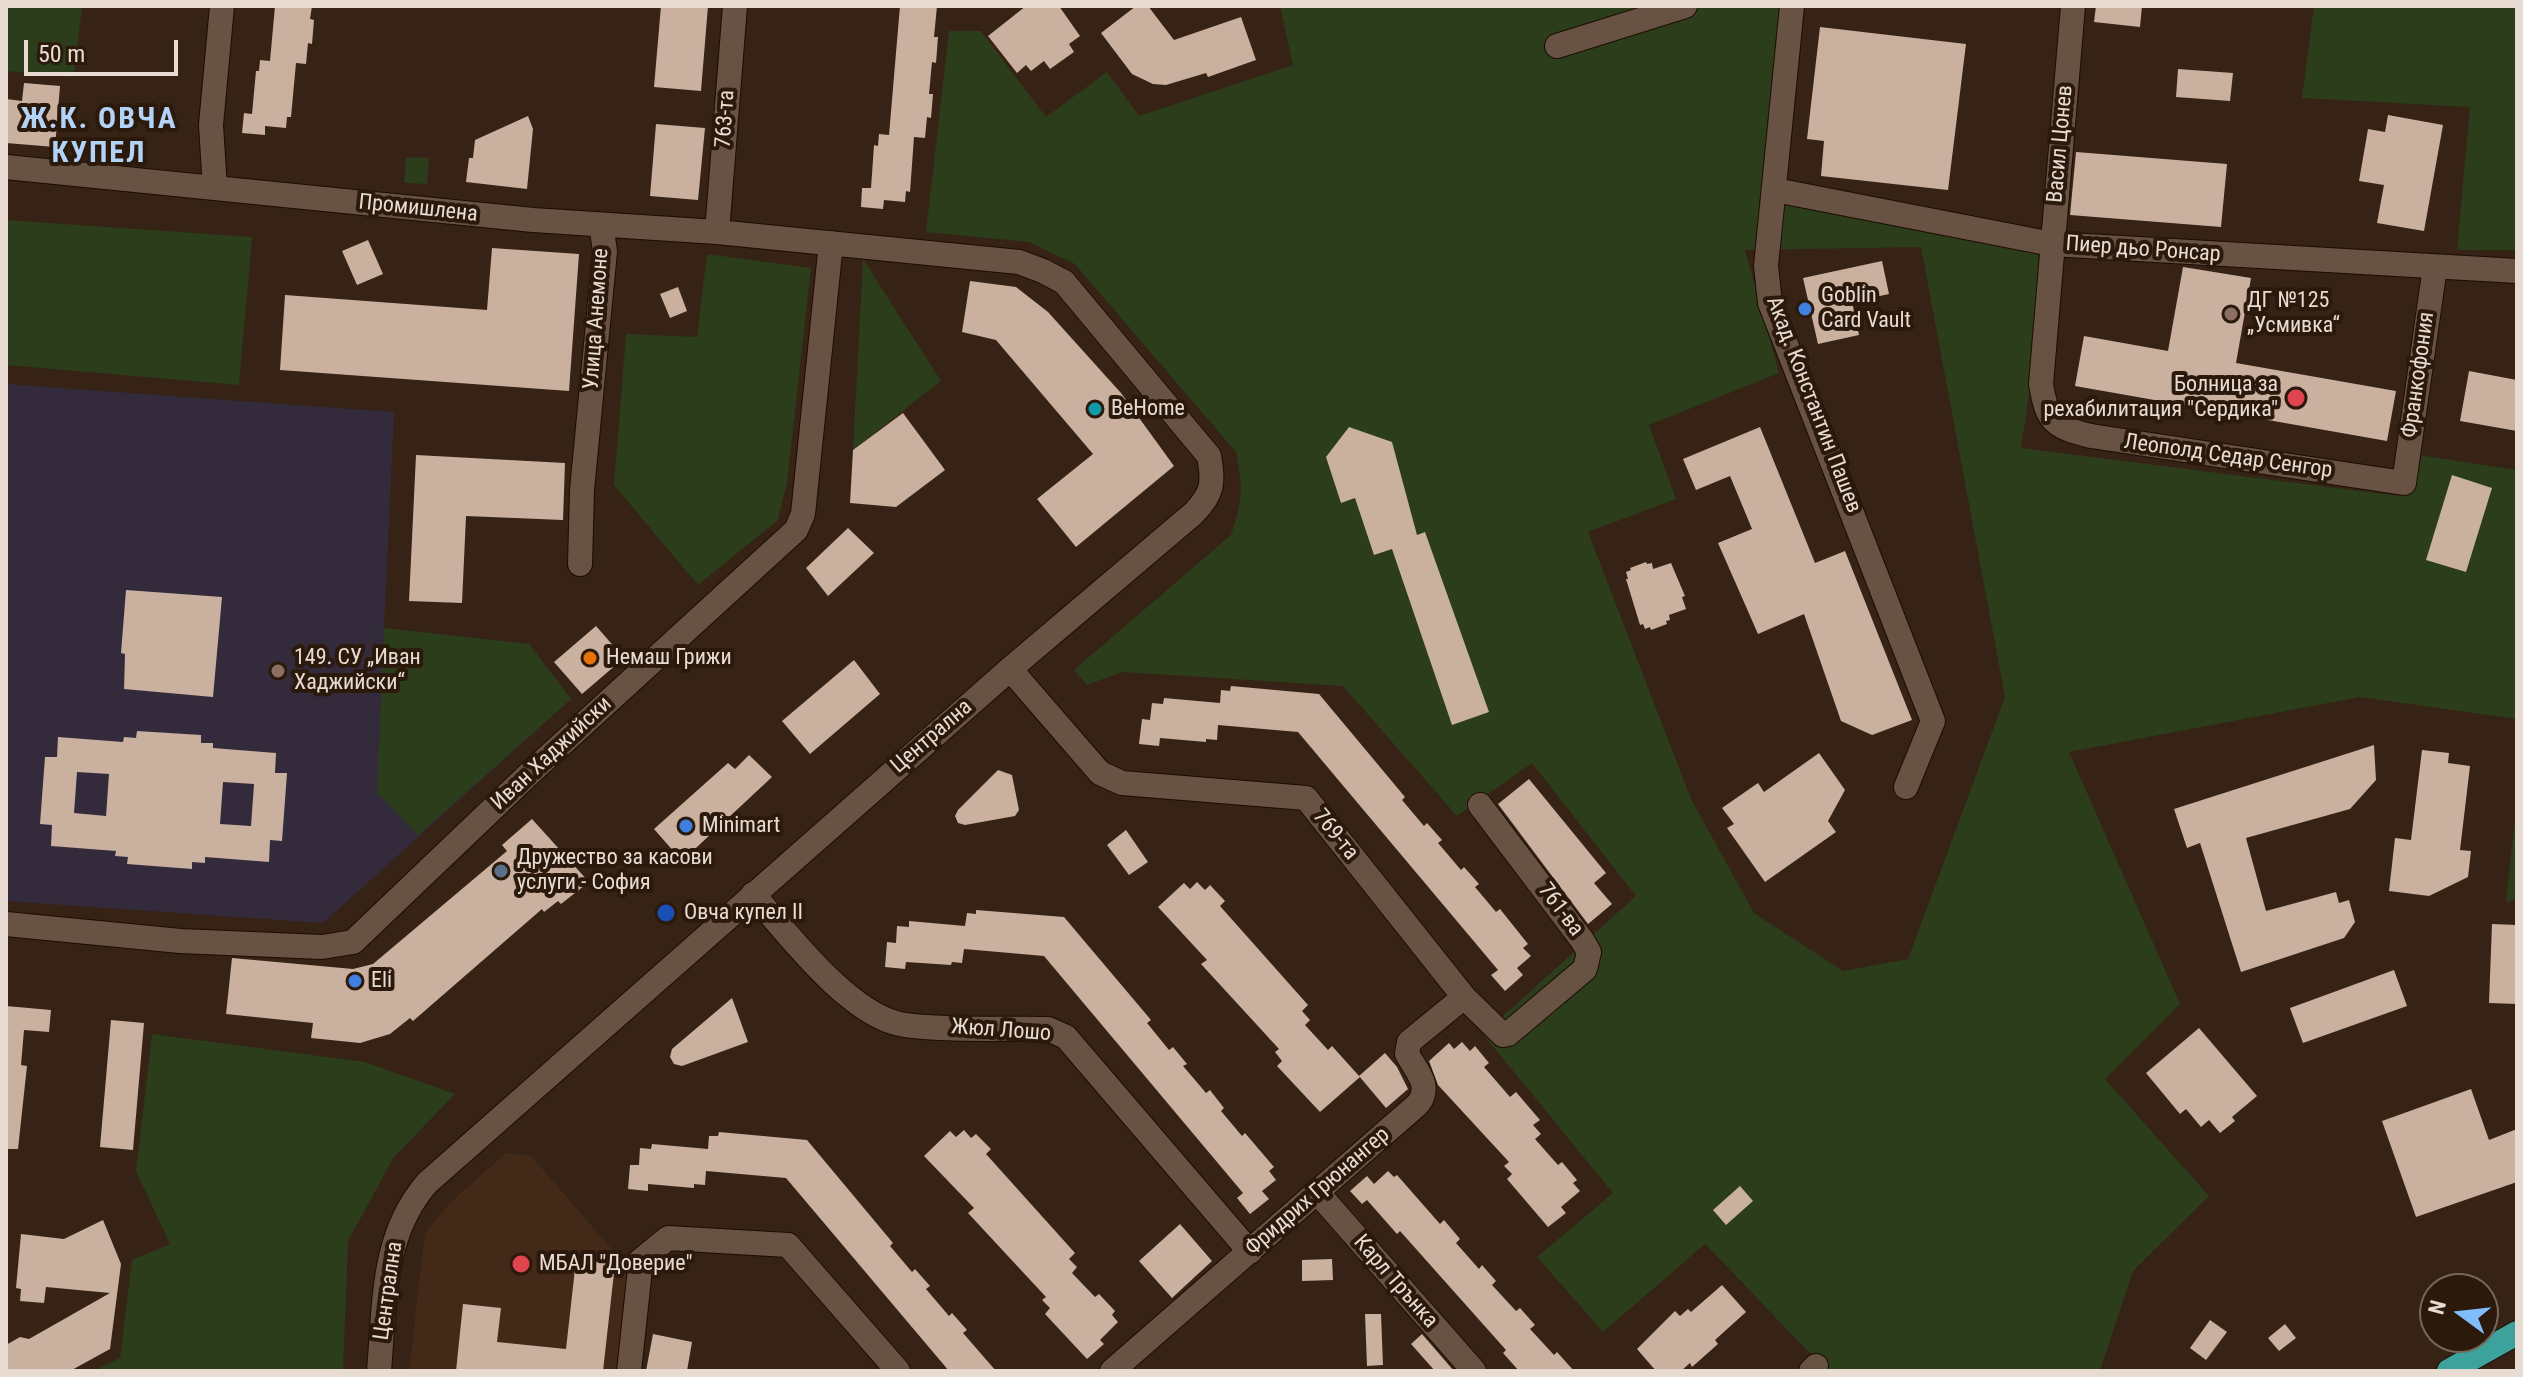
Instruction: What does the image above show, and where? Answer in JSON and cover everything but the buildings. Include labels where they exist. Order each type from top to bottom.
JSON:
[{"type":"highway","points":[[2449,1371],[2517,1333]]},
{"type":"street","points":[[215,188],[211,125],[222,6]]},
{"type":"street","name":"763-та","points":[[717,232],[735,6]]},
{"type":"street","points":[[1557,46],[1685,6]]},
{"type":"street","name":"Акад. Константин Пашев","points":[[1792,6],[1766,266],[1770,303],[1933,721],[1906,787]]},
{"type":"street","name":"Васил Цонев","points":[[2054,423],[2048,415],[2041,384],[2073,6]]},
{"type":"street","name":"Промишлена","points":[[6,167],[533,220],[831,243]]},
{"type":"street","name":"Пиер дьо Ронсар","points":[[1775,190],[2052,244],[2517,271]]},
{"type":"street","name":"Улица Анемоне","points":[[580,564],[571,536],[580,413],[605,251],[601,225]]},
{"type":"street","name":"Централна","points":[[379,1371],[390,1257],[401,1220],[427,1183],[1206,500],[1213,479],[1209,456],[1064,282],[1019,262],[831,243]]},
{"type":"street","name":"Иван Хаджийски","points":[[6,924],[196,942],[322,947],[353,942],[529,774],[796,530],[803,514],[831,243]]},
{"type":"street","name":"Франкофония","points":[[2404,483],[2435,267]]},
{"type":"street","name":"Леополд Седар Сенгор","points":[[2054,423],[2069,431],[2091,436],[2404,483]]},
{"type":"street","name":"769-та","points":[[1010,669],[1100,773],[1122,783],[1306,798],[1464,997]]},
{"type":"street","name":"761-ва","points":[[1464,997],[1496,1030],[1503,1035],[1508,1034],[1585,969],[1589,952],[1480,805]]},
{"type":"street","name":"Жюл Лошо","points":[[753,894],[834,985],[877,1015],[903,1025],[1048,1029],[1066,1037],[1250,1252]]},
{"type":"street","name":"Фридрих Грюнангер","points":[[1112,1371],[1418,1104],[1424,1095],[1425,1085],[1407,1054],[1409,1042],[1464,997]]},
{"type":"street","name":"Карл Трънка","points":[[1317,1192],[1474,1371]]},
{"type":"street","points":[[629,1371],[641,1260],[668,1238],[788,1245],[898,1371]]},
{"type":"shaded area","name":"149. СУ „Иван Хаджийски“","points":[[6,384],[394,412],[384,628],[529,644],[571,699],[323,923],[6,901]]},
{"type":"shaded area","name":"МБАЛ \"Доверие\"","points":[[506,1153],[531,1156],[611,1248],[630,1280],[618,1371],[409,1371],[425,1233],[449,1204]]},
{"type":"green space","points":[[6,6],[82,6],[74,77],[6,71]]},
{"type":"green space","points":[[1280,6],[1792,6],[1775,190],[2052,244],[2021,448],[2399,496],[2405,453],[2517,470],[2517,719],[2360,697],[2069,752],[2180,1004],[2105,1079],[2209,1196],[2133,1271],[2100,1371],[1829,1371],[1705,1244],[1603,1332],[1537,1257],[1613,1193],[1483,1034],[1636,896],[1532,763],[1457,816],[1343,686],[1122,672],[1087,685],[1074,670],[1231,535],[1241,494],[1236,452],[1075,264],[1029,242],[926,232],[949,31],[981,31],[1046,117],[1107,72],[1139,116],[1293,65]],"holes":[[[1921,247],[2005,697],[1908,959],[1843,971],[1754,913],[1691,799],[1588,532],[1676,499],[1649,425],[1779,373],[1745,250]]]},
{"type":"green space","points":[[2314,6],[2517,6],[2517,250],[2457,250],[2470,107],[2302,98]]},
{"type":"green space","points":[[406,157],[429,158],[427,184],[404,183]]},
{"type":"green space","points":[[6,220],[252,237],[239,385],[6,365]]},
{"type":"green space","points":[[707,254],[811,268],[787,483],[778,520],[698,585],[614,485],[626,334],[697,337]]},
{"type":"green space","points":[[863,259],[941,381],[853,450]]},
{"type":"green space","points":[[384,628],[529,644],[571,699],[418,835],[381,796],[377,796]]},
{"type":"green space","points":[[2517,800],[2517,899],[2506,902]]},
{"type":"green space","points":[[152,1034],[365,1062],[455,1094],[394,1157],[348,1241],[343,1371],[94,1371],[120,1358],[132,1260],[170,1244],[136,1171]]},
{"type":"place","name":"Goblin Card Vault","points":[[1805,309]]},
{"type":"place","name":"ДГ №125 „Усмивка“","points":[[2231,314]]},
{"type":"place","name":"Болница за рехабилитация \"Сердика\"","points":[[2296,398]]},
{"type":"place","name":"BeHome","points":[[1095,409]]},
{"type":"place","name":"Немаш Грижи","points":[[590,658]]},
{"type":"place","name":"149. СУ „Иван Хаджийски“","points":[[278,671]]},
{"type":"place","name":"Minimart","points":[[686,826]]},
{"type":"place","name":"Дружество за касови услуги - София","points":[[501,871]]},
{"type":"place","name":"Овча купел II","points":[[666,913]]},
{"type":"place","name":"Eli","points":[[355,981]]},
{"type":"place","name":"МБАЛ \"Доверие\"","points":[[521,1264]]},
{"type":"district","name":"Ж.К. ОВЧА КУПЕЛ","points":[[99,137]]}]
